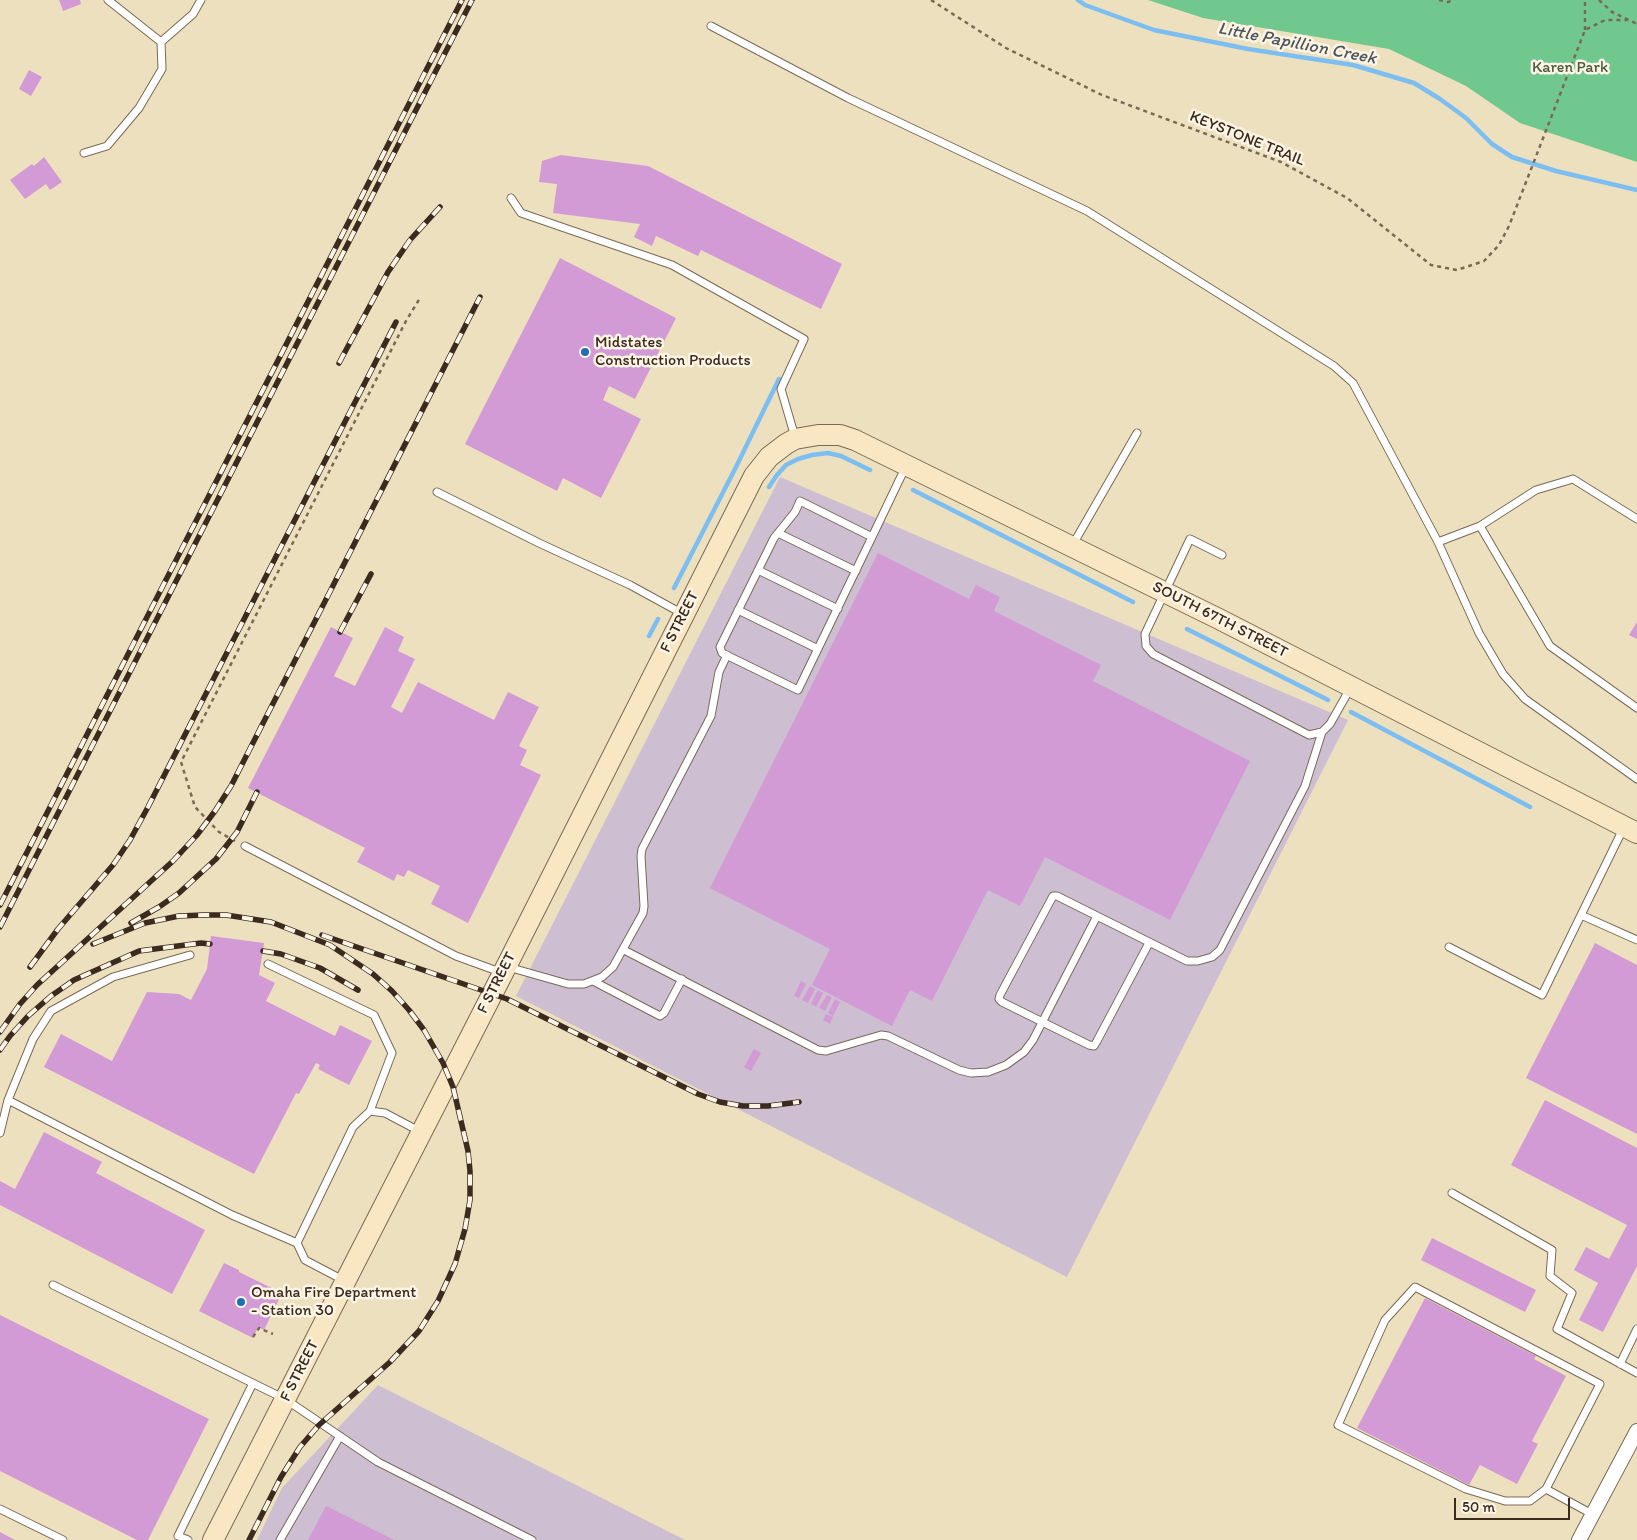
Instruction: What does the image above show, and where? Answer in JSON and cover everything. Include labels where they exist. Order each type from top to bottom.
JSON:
[{"type":"street","name":"SOUTH 67TH STREET","points":[[795,439],[818,435],[840,435],[907,464],[1165,592],[1631,829]]},
{"type":"street","name":"F STREET","points":[[214,1540],[754,476],[769,456],[795,439]]},
{"type":"street","points":[[1579,1540],[1637,1431]]},
{"type":"lane","points":[[84,153],[107,146],[139,108],[162,69],[161,42],[108,0]]},
{"type":"lane","points":[[161,42],[193,14],[201,0]]},
{"type":"lane","points":[[711,26],[848,98],[1087,211],[1334,366],[1353,383],[1438,542],[1479,633],[1503,674],[1525,699],[1637,779]]},
{"type":"lane","points":[[511,198],[521,213],[672,265],[804,339],[781,389],[795,439]]},
{"type":"lane","points":[[1072,546],[1137,432]]},
{"type":"lane","points":[[872,537],[800,501],[795,512],[774,538],[720,647],[722,653],[798,690],[838,609],[907,464]]},
{"type":"lane","points":[[1438,542],[1480,526],[1536,490],[1573,479],[1637,519]]},
{"type":"lane","points":[[437,492],[630,586],[684,615]]},
{"type":"lane","points":[[1480,526],[1550,646],[1637,708]]},
{"type":"lane","points":[[778,533],[856,571]]},
{"type":"lane","points":[[1222,555],[1190,539],[1145,634],[1146,646],[1153,654],[1309,735],[1322,732]]},
{"type":"lane","points":[[758,570],[838,609]]},
{"type":"lane","points":[[738,610],[818,649]]},
{"type":"lane","points":[[245,846],[456,956],[504,970],[568,984],[584,984],[593,981],[602,977],[614,967],[644,913],[642,849],[711,716],[719,672],[727,655]]},
{"type":"lane","points":[[1149,943],[1094,1046],[1088,1045],[999,999],[1053,896],[1057,896],[1187,961],[1198,961],[1212,957],[1220,950],[1305,786],[1322,732],[1330,724],[1351,686]]},
{"type":"lane","points":[[1449,947],[1542,995],[1581,915],[1631,829]]},
{"type":"lane","points":[[1581,915],[1637,940]]},
{"type":"lane","points":[[624,950],[818,1050],[826,1051],[881,1035],[888,1036],[958,1070],[971,1073],[988,1072],[1006,1065],[1024,1052],[1033,1040],[1097,916]]},
{"type":"lane","points":[[0,1133],[8,1100],[33,1039],[50,1010],[112,977],[190,955]]},
{"type":"lane","points":[[268,964],[374,1015],[392,1053],[370,1111],[353,1127],[298,1243]]},
{"type":"lane","points":[[593,981],[660,1016],[664,1013],[682,979]]},
{"type":"lane","points":[[8,1100],[232,1216],[298,1243],[305,1260],[346,1282]]},
{"type":"lane","points":[[370,1111],[385,1113],[422,1132]]},
{"type":"lane","points":[[1452,1193],[1552,1250],[1550,1276],[1572,1294],[1557,1329],[1637,1373]]},
{"type":"lane","points":[[53,1285],[286,1399],[378,1462],[532,1540]]},
{"type":"lane","points":[[1415,1287],[1600,1384],[1546,1489],[1530,1501],[1505,1501],[1466,1489],[1338,1425],[1385,1320],[1415,1287]]},
{"type":"lane","points":[[1620,1364],[1637,1329]]},
{"type":"lane","points":[[188,1540],[178,1536],[253,1383]]},
{"type":"lane","points":[[280,1540],[340,1436]]},
{"type":"lane","points":[[1546,1489],[1592,1514]]},
{"type":"lane","points":[[0,1509],[63,1540]]},
{"type":"path","name":"KEYSTONE TRAIL","points":[[931,0],[1006,48],[1102,95],[1281,162],[1347,198],[1431,265],[1458,270],[1484,261],[1499,245],[1509,226],[1585,30]]},
{"type":"path","points":[[1440,0],[1448,2],[1454,0]]},
{"type":"path","points":[[1586,0],[1585,30],[1605,20],[1628,20]]},
{"type":"path","points":[[1599,0],[1612,12],[1637,24]]},
{"type":"path","points":[[245,846],[219,832],[195,807],[181,762],[406,321],[420,298]]},
{"type":"path","points":[[253,1337],[259,1328],[273,1334]]},
{"type":"shaded area","points":[[780,477],[1348,720],[1067,1277],[516,996]]},
{"type":"shaded area","points":[[378,1385],[685,1540],[257,1540],[282,1488]]},
{"type":"green space","name":"Karen Park","points":[[1148,0],[1637,0],[1637,162],[1520,123],[1466,86],[1389,49],[1203,18]]},
{"type":"building","points":[[59,0],[80,0],[81,4],[63,11]]},
{"type":"building","points":[[29,70],[42,77],[31,96],[19,89]]},
{"type":"building","points":[[561,155],[648,166],[842,264],[821,309],[701,250],[698,256],[656,236],[652,246],[634,237],[640,224],[553,213],[557,184],[539,182],[542,161]]},
{"type":"building","points":[[44,157],[62,182],[50,190],[46,184],[25,199],[10,180],[32,164],[34,166]]},
{"type":"building","name":"Midstates Construction Products","points":[[560,258],[676,318],[635,399],[609,386],[603,400],[641,419],[601,498],[563,478],[557,491],[465,444]]},
{"type":"building","points":[[878,553],[969,599],[976,585],[1000,597],[994,611],[1101,665],[1093,681],[1250,761],[1170,920],[1045,857],[1020,906],[988,890],[932,1001],[910,990],[892,1026],[812,985],[830,949],[710,888]]},
{"type":"building","points":[[1637,622],[1637,639],[1629,635]]},
{"type":"building","points":[[331,627],[353,638],[334,676],[355,686],[385,627],[404,637],[398,651],[415,659],[391,707],[402,713],[418,682],[494,720],[508,692],[539,707],[519,746],[527,750],[520,765],[541,775],[468,923],[431,904],[440,886],[408,870],[404,877],[397,874],[394,881],[357,862],[365,848],[248,788]]},
{"type":"building","points":[[211,936],[264,943],[259,975],[275,983],[266,1001],[335,1036],[340,1025],[372,1041],[349,1085],[318,1069],[320,1065],[316,1063],[299,1094],[296,1093],[254,1174],[44,1067],[61,1034],[112,1061],[147,992],[179,994],[191,1000],[207,969]]},
{"type":"building","points":[[1595,943],[1637,965],[1637,1134],[1526,1078]]},
{"type":"building","points":[[801,981],[806,984],[799,998],[794,996]]},
{"type":"building","points":[[810,986],[815,989],[808,1003],[802,1000]]},
{"type":"building","points":[[818,990],[823,993],[816,1007],[811,1004]]},
{"type":"building","points":[[827,995],[832,997],[825,1011],[819,1008]]},
{"type":"building","points":[[835,999],[840,1002],[833,1016],[828,1013]]},
{"type":"building","points":[[826,1014],[833,1017],[830,1024],[823,1020]]},
{"type":"building","points":[[754,1049],[761,1053],[751,1071],[744,1067]]},
{"type":"building","points":[[1545,1100],[1637,1148],[1637,1266],[1603,1332],[1579,1320],[1598,1283],[1574,1270],[1586,1247],[1609,1259],[1627,1225],[1511,1165]]},
{"type":"building","points":[[44,1132],[102,1162],[96,1173],[205,1230],[172,1294],[0,1205],[0,1181],[15,1189]]},
{"type":"building","points":[[1432,1238],[1536,1290],[1525,1312],[1421,1260]]},
{"type":"building","name":"Omaha Fire Department - Station 30","points":[[224,1263],[282,1293],[264,1330],[258,1327],[253,1338],[199,1311]]},
{"type":"building","points":[[1425,1298],[1536,1356],[1534,1359],[1566,1376],[1532,1441],[1538,1444],[1517,1484],[1480,1465],[1469,1485],[1357,1428]]},
{"type":"building","points":[[0,1315],[209,1419],[148,1540],[137,1540],[0,1471]]},
{"type":"building","points":[[326,1506],[394,1540],[308,1540]]},
{"type":"building","points":[[0,1532],[15,1540],[0,1540]]},
{"type":"waterway","name":"Little Papillion Creek","points":[[1078,0],[1085,5],[1154,30],[1248,49],[1353,65],[1414,83],[1466,118],[1492,144],[1512,157],[1556,171],[1637,190]]},
{"type":"waterway","points":[[674,588],[779,379]]},
{"type":"waterway","points":[[769,487],[786,465],[812,455],[828,453],[841,456],[870,470]]},
{"type":"waterway","points":[[913,490],[1133,602]]},
{"type":"waterway","points":[[649,636],[658,619]]},
{"type":"waterway","points":[[1187,629],[1328,700]]},
{"type":"waterway","points":[[1351,712],[1530,807]]},
{"type":"railway","points":[[0,905],[462,0]]},
{"type":"railway","points":[[0,927],[472,0]]},
{"type":"railway","points":[[339,363],[388,272],[410,240],[440,207]]},
{"type":"railway","points":[[0,1032],[20,1004],[37,985],[173,861],[197,835],[215,811],[231,786],[480,297]]},
{"type":"railway","points":[[30,967],[58,929],[113,865],[130,840],[396,322]]},
{"type":"railway","points":[[340,632],[371,574]]},
{"type":"railway","points":[[131,923],[179,893],[216,859],[237,832],[257,792]]},
{"type":"railway","points":[[93,944],[145,923],[179,916],[226,915],[271,922],[330,945],[373,974],[409,1010],[424,1030],[443,1063],[453,1087],[468,1151],[470,1171],[470,1200],[465,1229],[455,1264],[438,1301],[419,1331],[390,1362],[319,1425],[300,1447],[281,1477],[249,1540]]},
{"type":"railway","points":[[322,935],[507,999],[698,1094],[720,1102],[743,1106],[768,1106],[799,1102]]},
{"type":"railway","points":[[0,1050],[28,1016],[51,996],[74,980],[139,951],[201,943],[210,944]]},
{"type":"railway","points":[[263,951],[281,954],[320,968],[358,990]]},
{"type":"place","name":"Midstates Construction Products","points":[[585,352]]},
{"type":"place","name":"Omaha Fire Department - Station 30","points":[[241,1302]]}]
